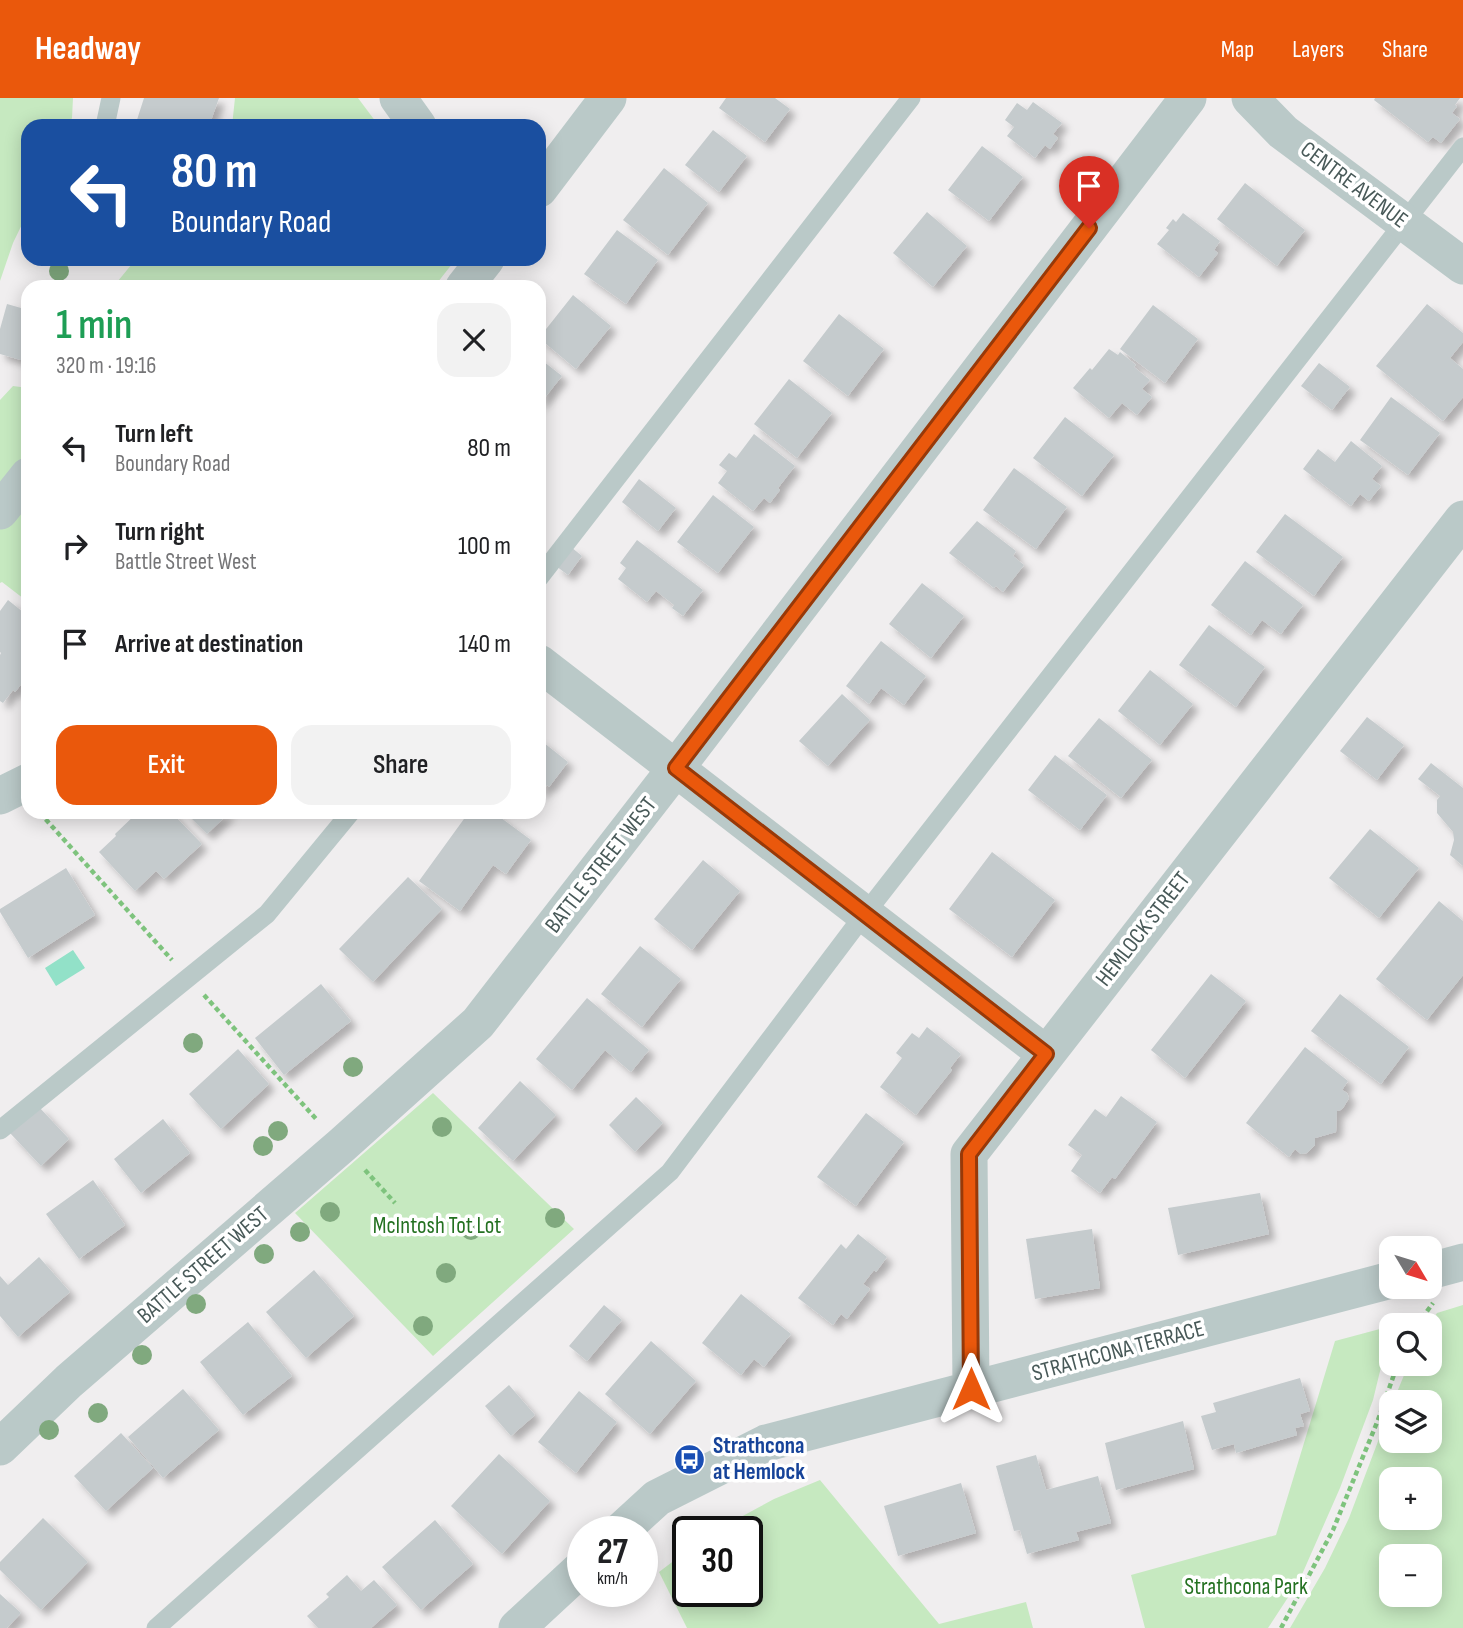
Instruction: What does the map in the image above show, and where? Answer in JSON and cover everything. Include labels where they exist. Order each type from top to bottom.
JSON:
[{"type":"street","points":[[398,98],[413,119]]},
{"type":"street","points":[[546,180],[608,98]]},
{"type":"street","name":"BATTLE STREET WEST","points":[[0,1447],[69,1381],[342,1146],[478,1023],[1188,98]]},
{"type":"street","name":"CENTRE AVENUE","points":[[1250,98],[1283,132],[1463,266]]},
{"type":"street","points":[[470,280],[480,266]]},
{"type":"street","points":[[0,511],[21,485]]},
{"type":"street","name":"HEMLOCK STREET","points":[[971,1389],[969,1154],[1463,519]]},
{"type":"street","points":[[546,668],[1046,1054]]},
{"type":"street","points":[[0,796],[21,786]]},
{"type":"street","points":[[1442,1267],[1463,1262]]},
{"type":"street","name":"STRATHCONA TERRACE","points":[[637,1516],[657,1497],[766,1443],[1379,1283]]},
{"type":"street","points":[[517,1628],[567,1582]]},
{"type":"lane","points":[[106,119],[111,98]]},
{"type":"lane","points":[[546,569],[911,98]]},
{"type":"lane","points":[[156,1628],[670,1172],[865,914],[1463,147]]},
{"type":"lane","points":[[0,1130],[267,914],[345,819]]},
{"type":"path","points":[[45,819],[319,1121]]},
{"type":"path","points":[[359,1165],[394,1203]]},
{"type":"path","points":[[1281,1628],[1333,1530],[1393,1376]]},
{"type":"green space","points":[[0,98],[73,98],[72,119],[21,119],[21,226],[0,281]]},
{"type":"green space","points":[[235,98],[358,98],[374,119],[233,119]]},
{"type":"green space","points":[[130,266],[450,266],[440,280],[119,280]]},
{"type":"green space","points":[[13,386],[21,387],[21,597],[0,583],[0,400]]},
{"type":"green space","name":"McIntosh Tot Lot","points":[[433,1093],[574,1229],[433,1356],[295,1213]]},
{"type":"green space","name":"Strathcona Park","points":[[1463,1305],[1463,1628],[1290,1628],[1325,1568],[1349,1518],[1379,1439],[1379,1453],[1442,1453],[1442,1390],[1398,1390],[1404,1376],[1442,1376],[1442,1313],[1437,1313]]},
{"type":"green space","name":"Strathcona Park","points":[[1379,1329],[1379,1375],[1373,1400],[1340,1488],[1300,1579],[1268,1628],[1145,1628],[1131,1575],[1276,1535],[1335,1341]]},
{"type":"green space","points":[[820,1480],[939,1624],[1026,1602],[1033,1628],[687,1628],[676,1607],[763,1607],[763,1516],[743,1516],[774,1499]]},
{"type":"green space","points":[[672,1562],[672,1598],[659,1572]]},
{"type":"shaded area","points":[[73,950],[85,968],[56,986],[45,968]]},
{"type":"building","points":[[144,98],[219,98],[212,119],[137,119]]},
{"type":"building","points":[[726,98],[775,98],[790,109],[765,142],[719,108]]},
{"type":"building","points":[[1460,98],[1452,113],[1460,119],[1441,143],[1433,137],[1428,142],[1374,100]]},
{"type":"building","points":[[1033,102],[1062,123],[1053,134],[1058,138],[1050,149],[1045,145],[1035,158],[1007,136],[1014,127],[1005,120],[1017,103],[1027,110]]},
{"type":"building","points":[[713,130],[747,156],[719,192],[685,165]]},
{"type":"building","points":[[982,146],[1023,177],[989,221],[948,190]]},
{"type":"building","points":[[664,168],[708,203],[668,255],[623,220]]},
{"type":"building","points":[[1245,183],[1305,230],[1277,266],[1217,219]]},
{"type":"building","points":[[927,212],[967,246],[933,287],[893,253]]},
{"type":"building","points":[[1183,213],[1220,241],[1214,250],[1218,253],[1199,277],[1157,244],[1169,230],[1166,228],[1173,219],[1176,222]]},
{"type":"building","points":[[617,230],[658,260],[626,304],[584,274]]},
{"type":"building","points":[[573,295],[611,326],[576,369],[546,344],[546,329]]},
{"type":"building","points":[[7,304],[21,308],[21,360],[0,354],[0,329]]},
{"type":"building","points":[[1427,304],[1463,333],[1463,342],[1450,358],[1463,369],[1463,397],[1443,421],[1376,366]]},
{"type":"building","points":[[1153,305],[1198,339],[1165,383],[1120,349]]},
{"type":"building","points":[[839,314],[884,349],[848,396],[803,361]]},
{"type":"building","points":[[1109,349],[1118,355],[1120,352],[1150,380],[1142,389],[1152,397],[1137,415],[1122,403],[1109,418],[1073,388]]},
{"type":"building","points":[[546,363],[562,376],[546,396]]},
{"type":"building","points":[[1319,363],[1350,387],[1332,410],[1301,386]]},
{"type":"building","points":[[789,379],[832,413],[797,458],[754,424]]},
{"type":"building","points":[[1391,397],[1440,433],[1408,475],[1360,440]]},
{"type":"building","points":[[1065,417],[1114,455],[1082,496],[1033,458]]},
{"type":"building","points":[[754,434],[795,466],[770,503],[764,498],[753,511],[718,483],[727,471],[719,465],[729,453],[736,458]]},
{"type":"building","points":[[1351,441],[1382,466],[1372,479],[1381,486],[1369,501],[1360,494],[1351,506],[1303,469],[1318,449],[1335,462]]},
{"type":"building","points":[[1014,468],[1067,507],[1036,549],[983,510]]},
{"type":"building","points":[[639,479],[676,508],[658,531],[622,502]]},
{"type":"building","points":[[713,495],[754,527],[718,573],[677,542]]},
{"type":"building","points":[[1285,514],[1343,557],[1314,596],[1256,552]]},
{"type":"building","points":[[977,521],[1016,551],[1013,556],[1024,565],[1003,592],[949,553]]},
{"type":"building","points":[[637,540],[703,590],[683,616],[656,591],[647,602],[618,579],[626,568],[620,563]]},
{"type":"building","points":[[571,547],[582,556],[568,575],[556,566]]},
{"type":"building","points":[[1245,561],[1303,605],[1281,634],[1262,620],[1251,635],[1211,605]]},
{"type":"building","points":[[922,583],[964,616],[931,658],[889,624]]},
{"type":"building","points":[[8,600],[21,610],[21,685],[3,703],[0,701],[0,611]]},
{"type":"building","points":[[1209,625],[1265,667],[1236,707],[1179,665]]},
{"type":"building","points":[[881,641],[926,676],[904,705],[881,688],[869,704],[846,686]]},
{"type":"building","points":[[1150,670],[1193,704],[1160,745],[1118,711]]},
{"type":"building","points":[[842,694],[870,720],[828,766],[799,741]]},
{"type":"building","points":[[1367,717],[1404,745],[1377,780],[1340,751]]},
{"type":"building","points":[[1099,718],[1152,760],[1121,798],[1068,756]]},
{"type":"building","points":[[546,745],[568,762],[549,787]]},
{"type":"building","points":[[1055,755],[1107,795],[1080,830],[1028,790]]},
{"type":"building","points":[[1431,763],[1463,788],[1463,866],[1450,855],[1453,832],[1437,813],[1437,800],[1440,796],[1418,779]]},
{"type":"building","points":[[131,819],[178,819],[202,844],[164,879],[156,871],[135,891],[99,852]]},
{"type":"building","points":[[192,819],[223,819],[207,834]]},
{"type":"building","points":[[464,819],[502,819],[531,840],[506,874],[493,865],[460,911],[419,881]]},
{"type":"building","points":[[1370,829],[1419,868],[1379,918],[1329,878]]},
{"type":"building","points":[[992,852],[1055,900],[1012,957],[949,909]]},
{"type":"building","points":[[703,860],[740,891],[692,950],[654,919]]},
{"type":"building","points":[[66,868],[95,915],[28,958],[0,909]]},
{"type":"building","points":[[408,877],[442,909],[373,982],[339,949]]},
{"type":"building","points":[[1439,901],[1463,921],[1463,975],[1427,1020],[1376,979]]},
{"type":"building","points":[[640,946],[681,979],[642,1027],[601,994]]},
{"type":"building","points":[[1211,974],[1246,1001],[1185,1078],[1151,1050]]},
{"type":"building","points":[[321,984],[351,1021],[284,1075],[255,1038]]},
{"type":"building","points":[[1340,994],[1409,1047],[1381,1084],[1311,1031]]},
{"type":"building","points":[[587,998],[649,1050],[631,1072],[605,1050],[572,1090],[536,1059]]},
{"type":"building","points":[[927,1027],[961,1054],[950,1068],[952,1070],[916,1115],[880,1087],[902,1058],[896,1053],[912,1033],[919,1038]]},
{"type":"building","points":[[1305,1047],[1348,1081],[1342,1090],[1349,1098],[1343,1108],[1337,1110],[1336,1132],[1315,1138],[1315,1145],[1307,1153],[1301,1154],[1295,1149],[1289,1157],[1246,1123]]},
{"type":"building","points":[[238,1049],[269,1084],[221,1129],[189,1094]]},
{"type":"building","points":[[520,1081],[556,1115],[513,1161],[478,1128]]},
{"type":"building","points":[[1121,1096],[1157,1122],[1115,1179],[1112,1177],[1100,1193],[1071,1171],[1082,1155],[1068,1145],[1095,1109],[1106,1117]]},
{"type":"building","points":[[636,1097],[663,1123],[635,1152],[609,1125]]},
{"type":"building","points":[[39,1107],[69,1139],[41,1166],[10,1133]]},
{"type":"building","points":[[866,1113],[904,1142],[856,1206],[817,1177]]},
{"type":"building","points":[[163,1119],[190,1153],[141,1193],[114,1159]]},
{"type":"building","points":[[93,1180],[125,1225],[79,1259],[46,1214]]},
{"type":"building","points":[[1260,1193],[1269,1234],[1178,1255],[1168,1208]]},
{"type":"building","points":[[1092,1229],[1100,1288],[1035,1299],[1026,1239]]},
{"type":"building","points":[[858,1234],[887,1257],[863,1284],[870,1289],[847,1319],[841,1314],[833,1325],[798,1298],[841,1244],[846,1249]]},
{"type":"building","points":[[39,1257],[70,1292],[18,1337],[0,1316],[0,1276],[8,1285]]},
{"type":"building","points":[[314,1270],[354,1316],[306,1358],[266,1312]]},
{"type":"building","points":[[741,1294],[791,1334],[764,1367],[754,1359],[741,1375],[702,1343]]},
{"type":"building","points":[[604,1305],[622,1320],[587,1361],[569,1346]]},
{"type":"building","points":[[248,1322],[292,1376],[243,1415],[200,1362]]},
{"type":"building","points":[[651,1341],[696,1381],[650,1434],[605,1394]]},
{"type":"building","points":[[1300,1378],[1310,1411],[1300,1414],[1304,1426],[1295,1428],[1297,1435],[1236,1453],[1234,1444],[1212,1450],[1201,1416],[1216,1412],[1213,1403]]},
{"type":"building","points":[[509,1385],[535,1415],[511,1436],[485,1406]]},
{"type":"building","points":[[183,1389],[219,1430],[163,1478],[128,1437]]},
{"type":"building","points":[[579,1391],[617,1422],[576,1473],[538,1442]]},
{"type":"building","points":[[1183,1421],[1194,1469],[1116,1490],[1105,1443]]},
{"type":"building","points":[[121,1433],[153,1468],[106,1511],[74,1476]]},
{"type":"building","points":[[499,1454],[550,1501],[502,1554],[451,1506]]},
{"type":"building","points":[[1036,1455],[1046,1490],[1098,1476],[1111,1523],[1076,1532],[1079,1540],[1027,1554],[1020,1530],[1014,1531],[996,1466]]},
{"type":"building","points":[[961,1483],[976,1533],[898,1556],[884,1506]]},
{"type":"building","points":[[43,1518],[88,1562],[41,1610],[0,1570],[0,1562]]},
{"type":"building","points":[[435,1520],[473,1564],[421,1610],[382,1567]]},
{"type":"building","points":[[347,1575],[361,1591],[374,1580],[397,1605],[371,1628],[318,1628],[307,1616],[329,1597],[326,1594]]},
{"type":"building","points":[[0,1594],[21,1613],[7,1628],[0,1628]]},
{"type":"place","name":"Strathcona at Hemlock","points":[[690,1459]]},
{"type":"route","points":[[971,1389],[969,1154],[1046,1054],[676,768],[1089,228]]}]
